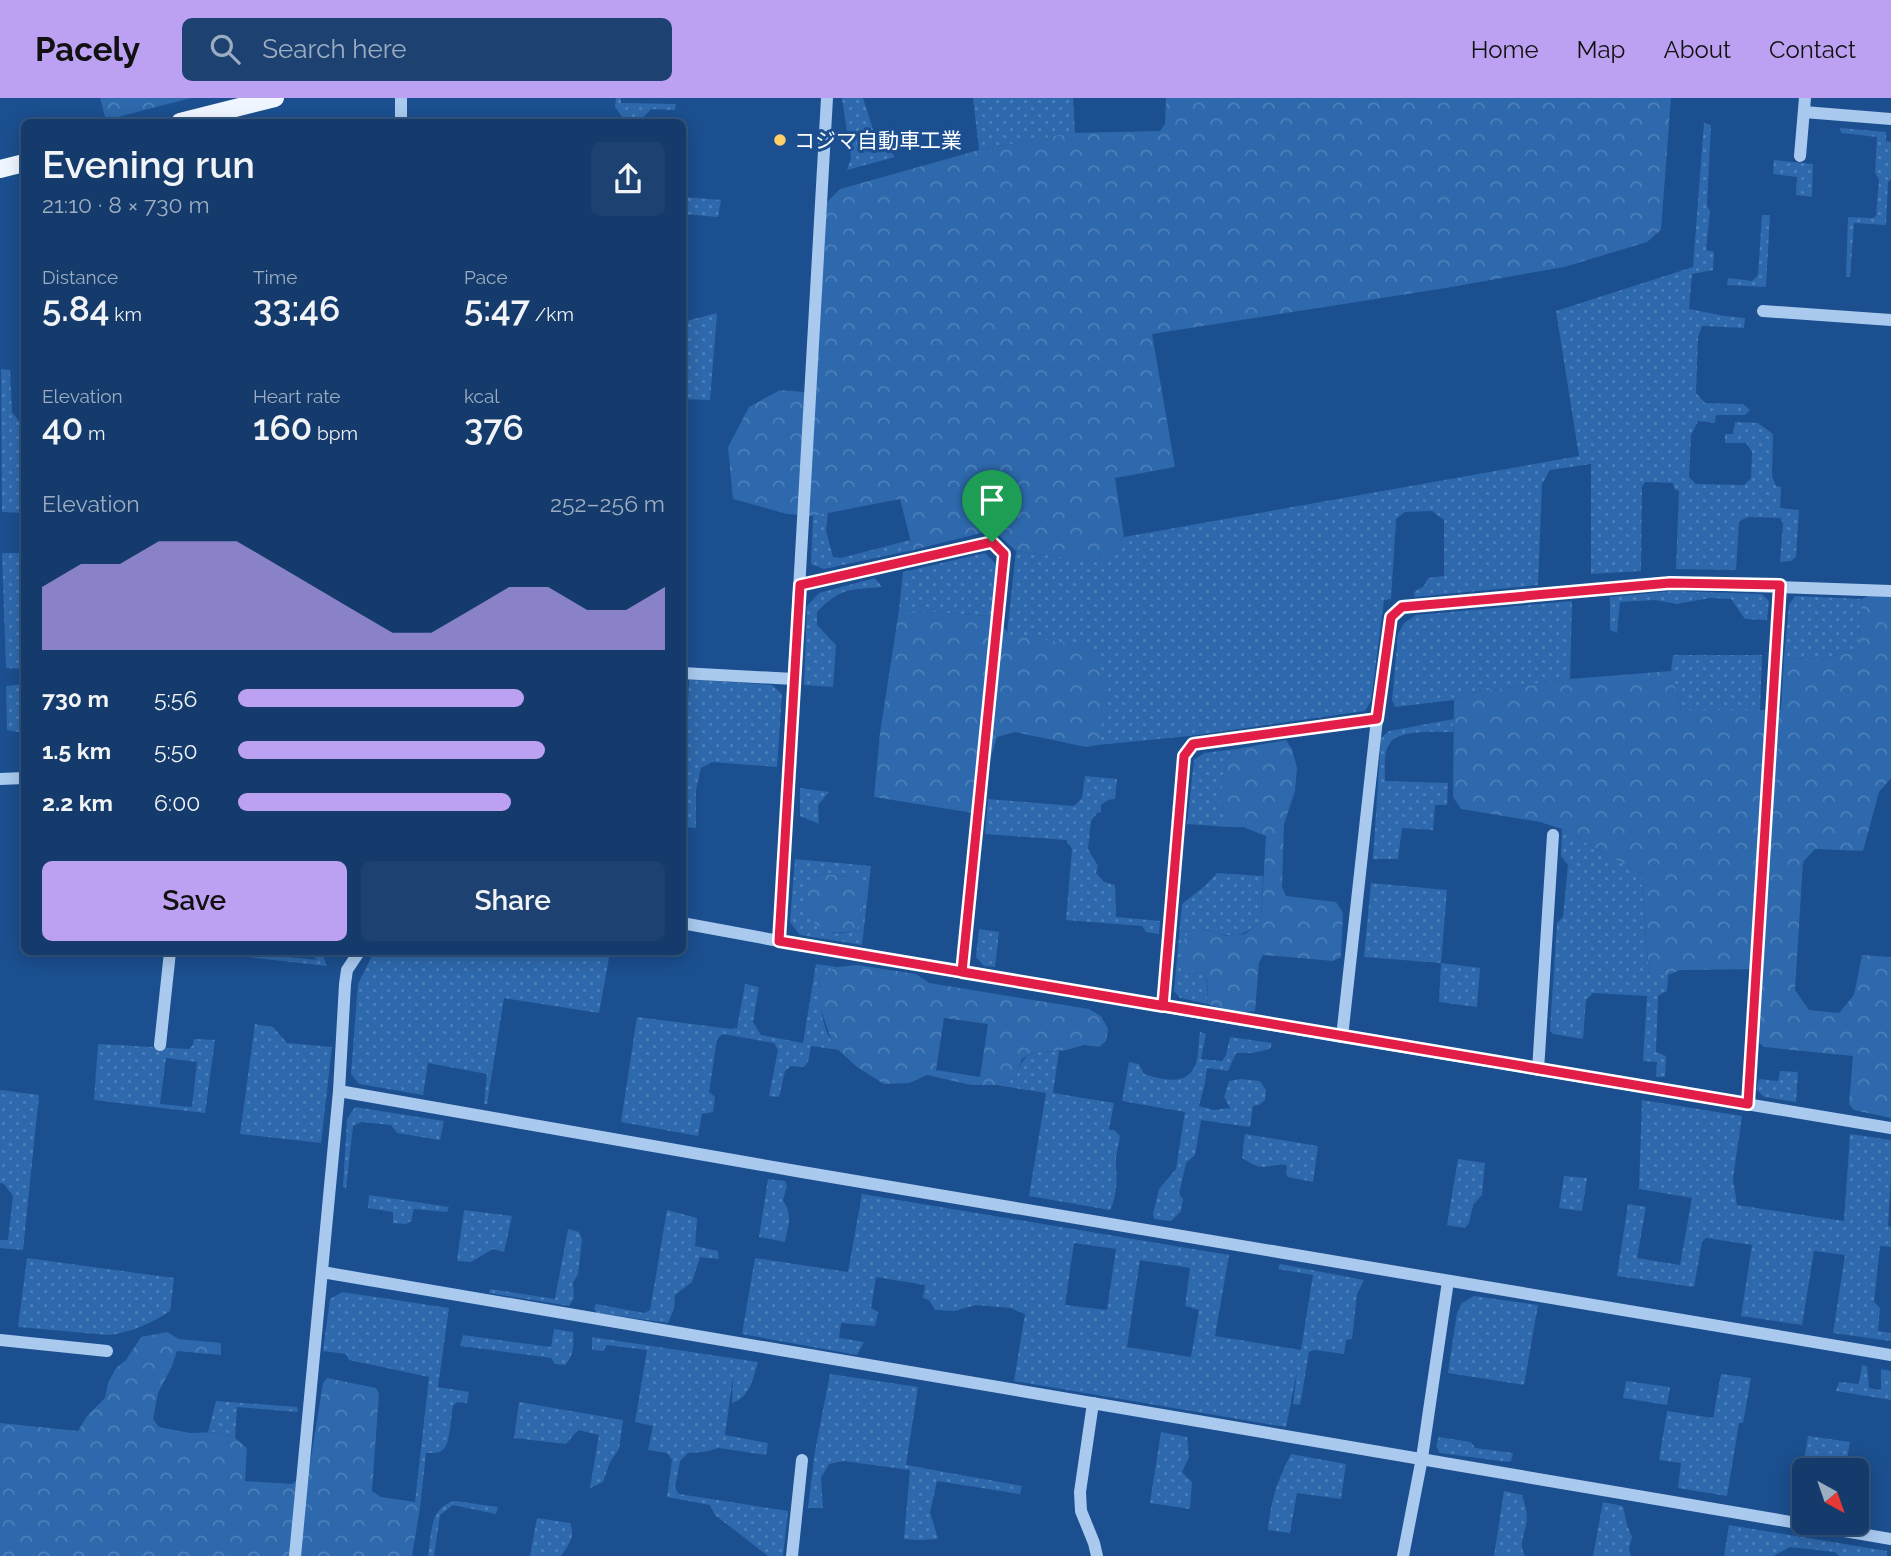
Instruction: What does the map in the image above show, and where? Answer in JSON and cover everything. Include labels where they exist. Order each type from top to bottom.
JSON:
[{"type":"main road","points":[[198,119],[275,98]]},
{"type":"main road","points":[[0,169],[21,164]]},
{"type":"street","points":[[401,98],[401,119]]},
{"type":"street","points":[[779,941],[827,98]]},
{"type":"street","points":[[1800,156],[1805,98]]},
{"type":"street","points":[[1804,112],[1891,119]]},
{"type":"street","points":[[1763,311],[1891,320]]},
{"type":"street","points":[[800,585],[992,542],[1004,554],[962,972]]},
{"type":"street","points":[[1342,1037],[1391,617],[1402,607],[1670,583],[1891,591]]},
{"type":"street","points":[[1748,1104],[1780,585]]},
{"type":"street","points":[[686,673],[794,679]]},
{"type":"street","points":[[1163,1006],[1184,756],[1193,744],[1377,719]]},
{"type":"street","points":[[0,779],[21,778]]},
{"type":"street","points":[[1538,1070],[1553,835]]},
{"type":"street","points":[[686,924],[1891,1128]]},
{"type":"street","points":[[160,1045],[170,955]]},
{"type":"street","points":[[295,1556],[339,1091],[345,984],[347,970],[357,955]]},
{"type":"street","points":[[339,1091],[830,1177],[1891,1355]]},
{"type":"street","points":[[322,1272],[1891,1539]]},
{"type":"street","points":[[1403,1556],[1422,1458],[1448,1281]]},
{"type":"street","points":[[0,1340],[107,1351]]},
{"type":"street","points":[[1093,1403],[1080,1492],[1081,1511],[1097,1556]]},
{"type":"street","points":[[792,1556],[802,1460]]},
{"type":"green space","points":[[100,98],[191,98],[110,119],[106,119]]},
{"type":"green space","points":[[616,98],[621,98],[621,103],[676,104],[675,110],[651,109],[642,119],[623,118],[615,107]]},
{"type":"green space","points":[[842,98],[863,98],[874,133],[895,157],[847,170],[851,158]]},
{"type":"green space","points":[[973,98],[1073,98],[1075,133],[979,150]]},
{"type":"green space","points":[[1166,98],[1671,98],[1661,230],[1647,242],[1564,267],[1152,334],[1175,467],[1115,478],[1124,537],[1098,562],[1016,551],[993,530],[913,550],[900,499],[813,516],[787,514],[733,499],[728,447],[749,407],[780,390],[815,393],[824,205],[840,189],[979,150],[1071,133],[1160,131],[1165,124]]},
{"type":"green space","points":[[1704,123],[1711,125],[1707,206],[1710,211],[1706,250],[1714,252],[1713,270],[1692,274],[1689,309],[1745,318],[1744,328],[1702,326],[1698,337],[1696,393],[1705,403],[1743,404],[1750,410],[1745,415],[1716,415],[1715,423],[1698,421],[1691,435],[1689,477],[1696,484],[1744,485],[1751,478],[1752,452],[1746,443],[1725,443],[1725,434],[1733,434],[1735,422],[1758,423],[1773,434],[1772,476],[1776,486],[1781,487],[1780,508],[1799,510],[1796,557],[1791,561],[1780,562],[1783,523],[1780,518],[1749,517],[1739,521],[1736,570],[1676,569],[1679,491],[1674,489],[1673,483],[1645,482],[1642,487],[1641,571],[1591,574],[1591,464],[1550,470],[1542,484],[1538,585],[1415,597],[1414,592],[1424,586],[1428,578],[1444,576],[1444,520],[1432,511],[1405,512],[1396,519],[1391,599],[1384,600],[1371,701],[1365,711],[1189,736],[1098,745],[1100,727],[1007,634],[1016,551],[1098,562],[1124,537],[1579,456],[1556,311],[1693,267]]},
{"type":"green space","points":[[1840,128],[1886,132],[1886,141],[1891,142],[1891,179],[1888,182],[1886,225],[1854,223],[1850,277],[1846,277],[1848,217],[1876,216],[1879,180],[1875,172],[1877,137],[1841,133]]},
{"type":"green space","points":[[1774,160],[1813,164],[1812,197],[1796,195],[1797,177],[1773,174]]},
{"type":"green space","points":[[686,197],[721,200],[718,217],[686,214]]},
{"type":"green space","points":[[1762,215],[1770,215],[1766,287],[1727,285],[1728,278],[1752,281],[1758,275]]},
{"type":"green space","points":[[717,313],[710,400],[686,399],[686,321]]},
{"type":"green space","points":[[1,369],[10,370],[12,412],[21,421],[21,513],[2,512]]},
{"type":"green space","points":[[828,512],[826,531],[833,557],[841,558],[910,540],[913,550],[824,569],[811,564],[813,516]]},
{"type":"green space","points":[[2,553],[21,553],[21,669],[6,668]]},
{"type":"green space","points":[[985,553],[997,565],[991,616],[899,610],[903,572]]},
{"type":"green space","points":[[875,578],[882,587],[846,591],[817,612],[817,625],[836,645],[833,687],[804,685],[807,606],[819,593]]},
{"type":"green space","points":[[1673,591],[1762,594],[1769,601],[1767,620],[1745,619],[1731,599],[1710,598],[1677,604],[1655,600],[1620,602],[1617,633],[1610,630],[1610,597]]},
{"type":"green space","points":[[1870,595],[1891,596],[1891,778],[1879,792],[1863,851],[1815,849],[1803,862],[1795,990],[1809,1010],[1839,1013],[1854,995],[1862,955],[1891,957],[1891,1118],[1854,1110],[1849,1104],[1853,1056],[1764,1047],[1755,1039],[1759,969],[1680,970],[1668,975],[1649,975],[1641,874],[1562,829],[1540,822],[1461,809],[1453,797],[1454,700],[1470,693],[1570,679],[1671,671],[1681,710],[1781,710],[1784,658],[1822,659],[1858,650],[1862,599]]},
{"type":"green space","points":[[1795,596],[1862,599],[1858,650],[1822,659],[1784,658],[1789,605]]},
{"type":"green space","points":[[1572,601],[1570,679],[1470,693],[1454,700],[1395,707],[1392,700],[1398,634],[1404,623],[1416,615]]},
{"type":"green space","points":[[899,610],[991,616],[1002,624],[1008,634],[1081,645],[1099,659],[1107,697],[1098,745],[1086,747],[1015,732],[997,737],[973,813],[874,797],[880,733]]},
{"type":"green space","points":[[1673,655],[1762,655],[1760,710],[1681,710],[1671,671]]},
{"type":"green space","points":[[689,679],[772,685],[782,694],[777,767],[712,762],[701,768],[696,790],[696,828],[686,827]]},
{"type":"green space","points":[[21,684],[21,732],[7,730],[6,686]]},
{"type":"green space","points":[[1454,719],[1453,732],[1410,733],[1390,743],[1386,751],[1385,781],[1448,783],[1447,805],[1435,805],[1433,830],[1402,828],[1398,859],[1373,859],[1381,738],[1389,731]]},
{"type":"green space","points":[[1286,740],[1292,749],[1297,768],[1295,791],[1284,824],[1282,887],[1286,896],[1336,902],[1343,913],[1341,957],[1333,961],[1263,955],[1259,963],[1255,1011],[1225,1009],[1208,1004],[1207,978],[1183,965],[1181,945],[1189,931],[1203,929],[1227,936],[1245,934],[1261,921],[1266,836],[1243,827],[1229,827],[1220,799],[1226,761],[1236,749]]},
{"type":"green space","points":[[1236,749],[1226,761],[1220,799],[1229,827],[1187,824],[1194,760],[1204,753]]},
{"type":"green space","points":[[1085,776],[1117,779],[1115,799],[1101,805],[1101,812],[1091,821],[1088,849],[1098,866],[1096,873],[1104,882],[1115,885],[1116,917],[1160,921],[1159,934],[1146,932],[1142,926],[1066,920],[1072,849],[1066,840],[985,834],[988,799],[1074,806],[1082,798]]},
{"type":"green space","points":[[800,788],[829,792],[818,805],[819,824],[800,816]]},
{"type":"green space","points":[[1562,829],[1641,874],[1649,975],[1668,975],[1667,991],[1658,996],[1656,1052],[1666,1056],[1665,1077],[1656,1077],[1657,1062],[1643,1061],[1647,996],[1593,993],[1586,1000],[1583,1039],[1553,1034],[1550,1030],[1557,923],[1563,917],[1568,865],[1561,856]]},
{"type":"green space","points":[[795,859],[871,866],[862,945],[800,935],[790,922]],"holes":[[[828,874],[853,878],[866,891],[857,929],[834,933],[813,921],[815,876]]]},
{"type":"green space","points":[[1217,873],[1263,876],[1261,921],[1246,932],[1233,935],[1203,929],[1208,1004],[1180,998],[1174,991],[1182,904]]},
{"type":"green space","points":[[828,874],[862,882],[866,891],[857,929],[840,933],[826,930],[819,927],[809,915],[804,888],[815,876]]},
{"type":"green space","points":[[1371,883],[1447,890],[1441,963],[1364,957]]},
{"type":"green space","points":[[979,929],[999,932],[995,967],[984,966],[976,957]]},
{"type":"green space","points":[[231,955],[268,955],[317,960],[312,955],[322,955],[327,966]]},
{"type":"green space","points":[[372,955],[609,955],[599,1013],[504,998],[487,1104],[484,1104],[487,1074],[428,1063],[423,1095],[359,1084],[351,1074],[358,984]]},
{"type":"green space","points":[[1441,963],[1480,968],[1477,1007],[1439,1002]]},
{"type":"green space","points":[[816,964],[837,967],[820,975],[820,995],[824,1025],[839,1050],[811,1046],[808,1062],[804,1067],[791,1066],[785,1071],[779,1097],[769,1096],[778,1050],[774,1043],[723,1034],[717,1039],[709,1092],[715,1097],[713,1112],[702,1114],[698,1136],[621,1122],[637,1017],[737,1028],[745,984],[759,987],[753,1022],[761,1035],[803,1043]]},
{"type":"green space","points":[[857,965],[916,974],[929,983],[1089,1009],[1101,1016],[1108,1029],[1106,1041],[1099,1047],[1084,1045],[1067,1050],[1032,1053],[1022,1059],[1015,1078],[996,1085],[971,1085],[927,1075],[909,1083],[884,1084],[857,1067],[833,1045],[819,1004],[820,975],[837,967]],"holes":[[[944,1018],[988,1024],[980,1077],[936,1070]]]},
{"type":"green space","points":[[255,1024],[273,1027],[287,1043],[332,1047],[321,1143],[240,1134]]},
{"type":"green space","points":[[1200,1032],[1206,1034],[1201,1059],[1222,1061],[1230,1037],[1272,1043],[1270,1049],[1236,1053],[1228,1071],[1207,1068],[1199,1106],[1213,1110],[1230,1108],[1224,1097],[1229,1081],[1240,1079],[1260,1081],[1266,1090],[1265,1100],[1253,1106],[1250,1127],[1201,1120],[1195,1155],[1186,1163],[1179,1194],[1183,1199],[1181,1211],[1171,1221],[1154,1219],[1159,1189],[1176,1169],[1185,1112],[1122,1101],[1129,1062],[1139,1064],[1144,1074],[1157,1078],[1172,1080],[1185,1077],[1195,1066]]},
{"type":"green space","points":[[194,1039],[215,1040],[205,1113],[94,1100],[98,1044],[189,1049]],"holes":[[[166,1058],[197,1062],[192,1107],[160,1104]]]},
{"type":"green space","points":[[1059,1051],[1053,1093],[1114,1103],[1109,1130],[1114,1130],[1120,1136],[1115,1194],[1110,1210],[1029,1196],[1046,1093],[996,1085],[1015,1078],[1022,1062],[1030,1054]]},
{"type":"green space","points":[[1780,1071],[1798,1072],[1796,1102],[1764,1097],[1756,1089],[1759,1079],[1778,1081]]},
{"type":"green space","points":[[0,1090],[39,1095],[23,1250],[0,1248],[0,1240],[8,1240],[13,1196],[4,1184],[0,1183]]},
{"type":"green space","points":[[1642,1100],[1742,1116],[1733,1179],[1737,1205],[1844,1221],[1850,1134],[1891,1140],[1888,1226],[1891,1227],[1891,1247],[1880,1246],[1874,1302],[1880,1308],[1878,1331],[1891,1333],[1891,1341],[1833,1333],[1845,1255],[1814,1251],[1802,1325],[1741,1316],[1752,1245],[1706,1238],[1702,1242],[1694,1287],[1617,1276],[1628,1204],[1646,1207],[1637,1258],[1680,1265],[1692,1198],[1639,1189]]},
{"type":"green space","points":[[355,1107],[444,1121],[440,1140],[397,1133],[391,1125],[361,1122],[353,1126],[346,1188],[343,1187],[347,1119]]},
{"type":"green space","points":[[1245,1134],[1318,1146],[1313,1182],[1288,1177],[1287,1166],[1261,1167],[1242,1158]]},
{"type":"green space","points":[[1458,1159],[1485,1163],[1482,1195],[1473,1205],[1469,1223],[1465,1228],[1447,1225]]},
{"type":"green space","points":[[1564,1176],[1587,1178],[1582,1211],[1559,1208]]},
{"type":"green space","points":[[768,1179],[785,1181],[787,1186],[783,1200],[789,1216],[785,1242],[759,1237]]},
{"type":"green space","points":[[862,1194],[1229,1255],[1215,1336],[1301,1350],[1313,1275],[1278,1269],[1280,1264],[1364,1280],[1357,1294],[1352,1339],[1346,1340],[1344,1354],[1314,1350],[1309,1352],[1300,1405],[1293,1404],[1297,1371],[1286,1427],[1014,1381],[1025,1314],[1010,1308],[976,1305],[954,1311],[935,1310],[929,1300],[923,1298],[925,1285],[876,1277],[871,1308],[878,1312],[875,1326],[841,1323],[839,1338],[864,1342],[857,1355],[742,1334],[755,1258],[848,1272]],"holes":[[[1074,1243],[1116,1249],[1107,1310],[1065,1305]],[[1140,1260],[1190,1268],[1185,1306],[1199,1310],[1191,1357],[1127,1347]]]},
{"type":"green space","points":[[369,1195],[449,1207],[447,1212],[414,1209],[411,1221],[406,1224],[393,1223],[393,1212],[368,1208]]},
{"type":"green space","points":[[464,1210],[512,1216],[504,1252],[493,1249],[471,1262],[457,1261]]},
{"type":"green space","points":[[667,1210],[697,1218],[695,1246],[718,1251],[719,1259],[700,1257],[692,1282],[675,1295],[674,1309],[668,1323],[597,1313],[594,1309],[596,1304],[644,1313],[650,1310]]},
{"type":"green space","points":[[568,1229],[579,1232],[582,1239],[578,1274],[573,1283],[574,1298],[569,1306],[489,1293],[490,1289],[555,1299]]},
{"type":"green space","points":[[27,1258],[174,1278],[170,1311],[140,1327],[108,1335],[18,1327]]},
{"type":"green space","points":[[342,1292],[449,1308],[438,1387],[469,1392],[467,1403],[457,1402],[453,1406],[449,1437],[443,1450],[426,1453],[420,1508],[415,1502],[429,1377],[349,1360],[346,1354],[323,1351],[330,1299]]},
{"type":"green space","points":[[1474,1296],[1538,1305],[1524,1385],[1448,1373],[1457,1313],[1462,1303]]},
{"type":"green space","points":[[554,1329],[573,1332],[572,1354],[565,1365],[555,1364],[551,1358],[460,1346],[463,1335],[551,1347]]},
{"type":"green space","points":[[167,1332],[179,1339],[221,1343],[221,1355],[177,1351],[158,1393],[153,1419],[159,1427],[190,1433],[215,1432],[235,1438],[247,1448],[245,1481],[292,1484],[309,1470],[323,1383],[327,1378],[376,1388],[379,1394],[372,1491],[381,1497],[415,1502],[420,1508],[412,1556],[0,1556],[0,1423],[78,1431],[87,1416],[105,1398],[108,1383],[116,1368],[126,1360],[141,1337]]},
{"type":"green space","points":[[592,1337],[758,1362],[747,1392],[732,1403],[733,1376],[725,1435],[768,1443],[766,1455],[719,1448],[688,1453],[680,1461],[675,1488],[679,1494],[788,1511],[783,1556],[768,1556],[715,1515],[710,1505],[667,1497],[672,1460],[667,1453],[648,1450],[653,1426],[635,1422],[647,1350],[606,1345],[604,1351],[592,1350]]},
{"type":"green space","points":[[1862,1365],[1867,1366],[1869,1388],[1881,1390],[1881,1369],[1891,1371],[1891,1400],[1836,1391],[1839,1382],[1859,1384]]},
{"type":"green space","points":[[830,1374],[918,1387],[906,1465],[1022,1486],[1020,1494],[937,1481],[930,1512],[938,1539],[904,1539],[910,1470],[843,1461],[829,1464],[821,1478],[823,1508],[808,1508],[815,1451]]},
{"type":"green space","points":[[1721,1374],[1751,1378],[1743,1423],[1739,1423],[1727,1496],[1678,1488],[1681,1463],[1659,1460],[1667,1411],[1713,1418]]},
{"type":"green space","points":[[1626,1381],[1670,1387],[1667,1405],[1623,1398]]},
{"type":"green space","points":[[216,1401],[297,1407],[298,1412],[237,1407],[235,1438],[208,1432]]},
{"type":"green space","points":[[519,1402],[623,1420],[619,1449],[610,1462],[603,1482],[590,1488],[599,1435],[578,1430],[566,1444],[514,1438]]},
{"type":"green space","points":[[1161,1432],[1187,1437],[1189,1457],[1182,1472],[1192,1482],[1190,1509],[1150,1503]]},
{"type":"green space","points":[[1808,1436],[1850,1442],[1847,1458],[1804,1458]]},
{"type":"green space","points":[[1439,1437],[1471,1442],[1475,1448],[1513,1453],[1511,1461],[1440,1453],[1436,1446]]},
{"type":"green space","points":[[1291,1454],[1346,1464],[1341,1499],[1297,1493],[1290,1533],[1268,1530],[1275,1491]]},
{"type":"green space","points":[[1504,1491],[1522,1495],[1527,1517],[1522,1542],[1525,1556],[1494,1556]]},
{"type":"green space","points":[[455,1501],[498,1507],[496,1514],[453,1505],[440,1515],[434,1556],[428,1556],[436,1515],[440,1509]]},
{"type":"green space","points":[[1603,1502],[1623,1506],[1632,1537],[1629,1549],[1631,1556],[1593,1556]]},
{"type":"green space","points":[[537,1518],[570,1523],[572,1537],[561,1556],[530,1556]]},
{"type":"green space","points":[[1729,1525],[1887,1551],[1887,1556],[1839,1556],[1835,1552],[1790,1547],[1773,1556],[1724,1556]]},
{"type":"place","name":"コジマ自動車工業","points":[[780,140]]},
{"type":"route","points":[[992,542],[1004,554],[962,972],[1163,1006],[1184,756],[1193,744],[1377,719],[1391,617],[1402,607],[1670,583],[1780,585],[1748,1104],[1342,1037],[779,941],[800,585],[992,542]]}]
